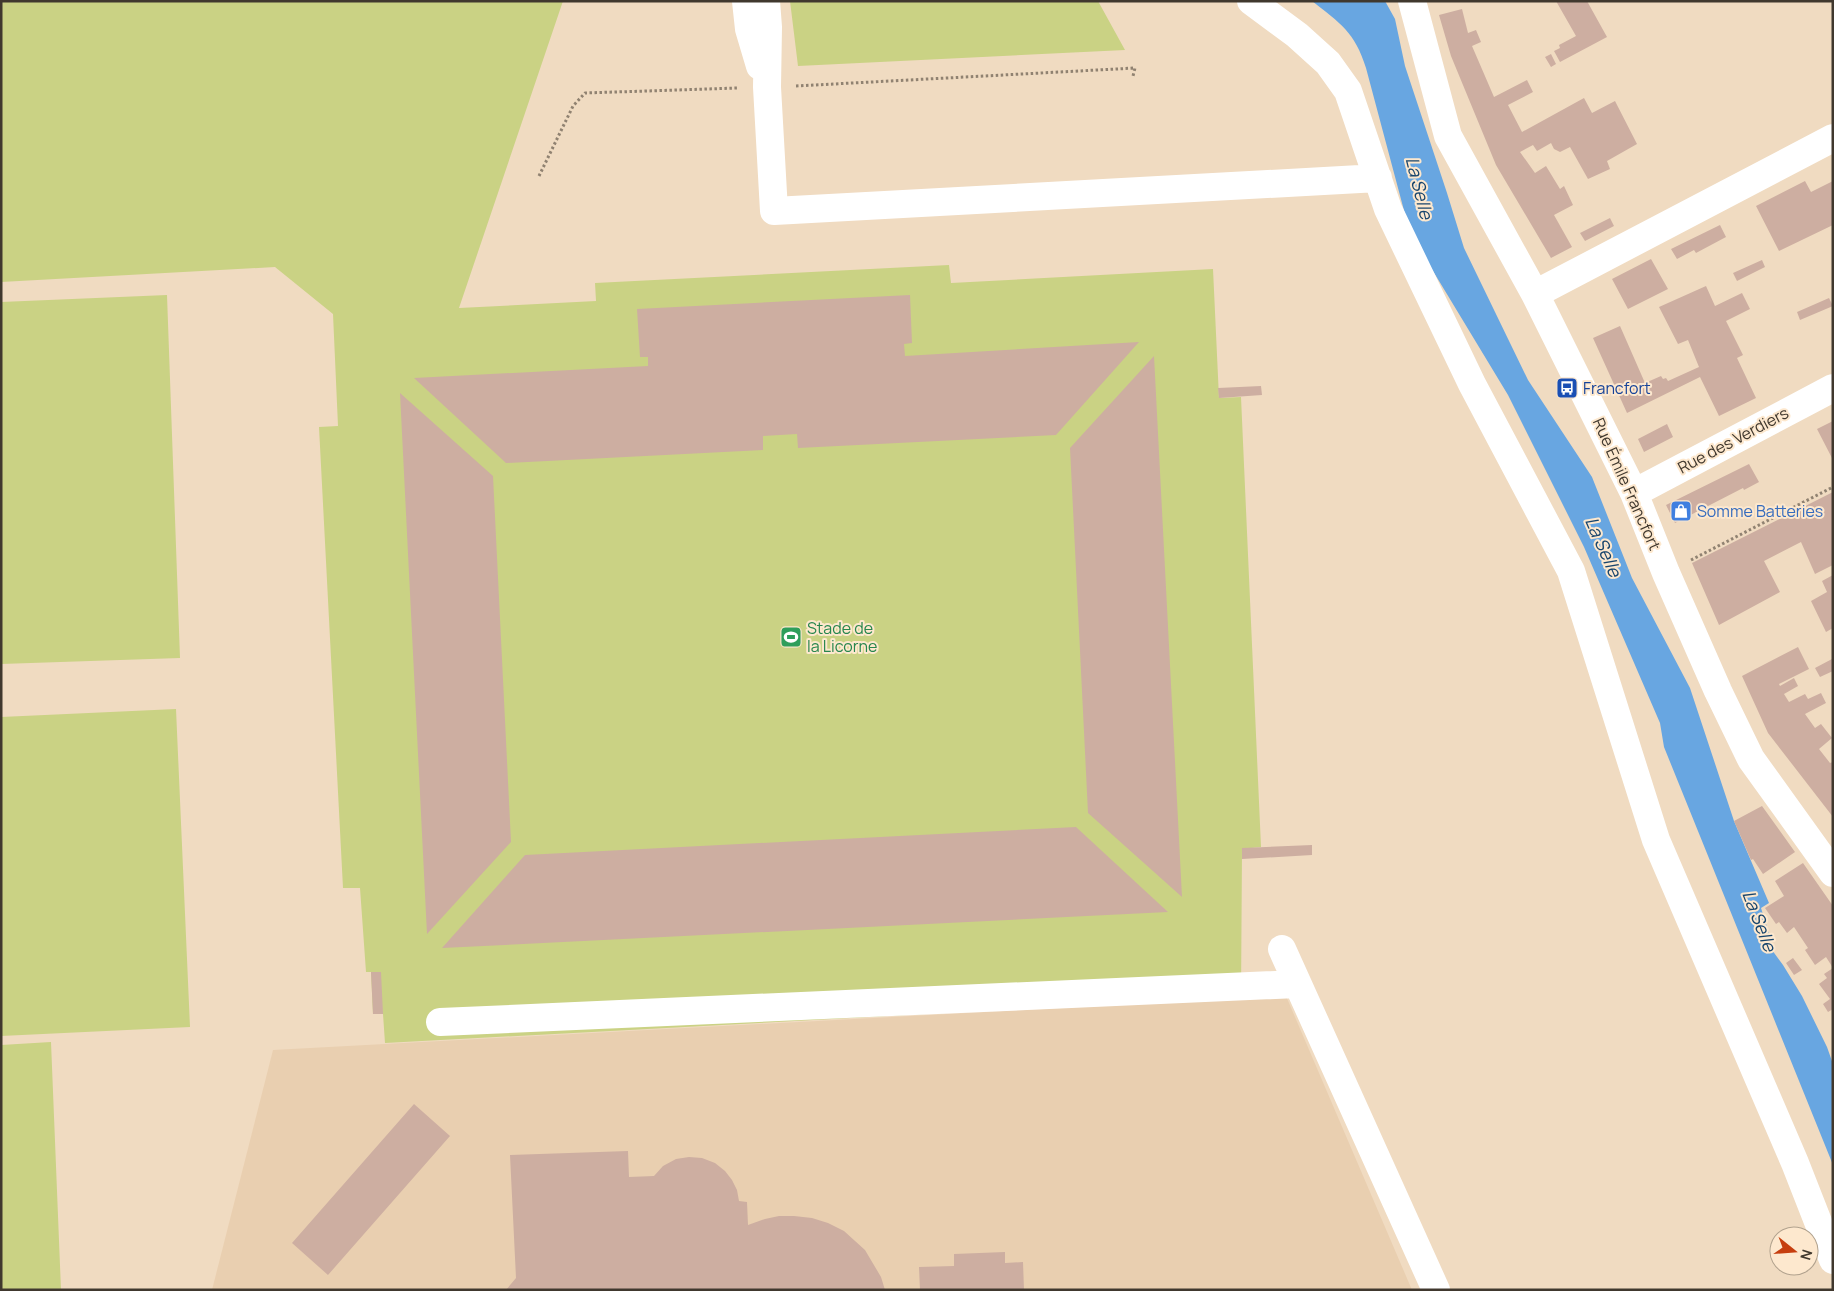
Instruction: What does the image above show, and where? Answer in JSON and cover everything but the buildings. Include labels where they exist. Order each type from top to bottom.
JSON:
[{"type":"street","points":[[746,1],[749,29],[767,91]]},
{"type":"street","points":[[766,1],[768,27],[767,91],[774,211],[1378,178]]},
{"type":"street","points":[[1251,1],[1296,35],[1328,63],[1348,91],[1388,208],[1472,384],[1571,571],[1656,840],[1795,1163],[1833,1260]]},
{"type":"street","name":"Rue Émile Francfort","points":[[1412,1],[1448,136],[1535,294],[1634,493],[1718,691],[1751,759],[1833,873]]},
{"type":"street","points":[[1535,294],[1833,138]]},
{"type":"street","name":"Rue des Verdiers","points":[[1634,493],[1833,388]]},
{"type":"street","points":[[1282,949],[1436,1290]]},
{"type":"street","points":[[440,1022],[1298,984]]},
{"type":"path","points":[[539,176],[573,106],[585,93],[767,91],[1135,68],[1133,76]]},
{"type":"path","points":[[1666,572],[1833,487]]},
{"type":"shaded area","points":[[1286,996],[1412,1290],[212,1290],[273,1050]]},
{"type":"green space","name":"Stade de la Licorne","points":[[1,1],[563,1],[459,308],[596,301],[595,283],[949,265],[951,283],[1213,269],[1219,398],[1241,397],[1261,847],[1242,849],[1241,997],[385,1043],[383,1014],[373,1014],[371,972],[366,972],[360,888],[343,888],[319,427],[338,426],[333,314],[275,267],[1,282]]},
{"type":"green space","points":[[790,1],[1098,1],[1125,50],[798,66]]},
{"type":"green space","points":[[167,295],[180,658],[1,664],[1,302]]},
{"type":"green space","points":[[176,709],[190,1027],[1,1036],[1,717]]},
{"type":"green space","points":[[51,1042],[61,1290],[1,1290],[1,1045]]},
{"type":"water","name":"La Selle","points":[[1312,1],[1385,1],[1395,19],[1405,66],[1464,248],[1528,380],[1592,477],[1632,578],[1690,688],[1734,821],[1769,903],[1761,908],[1772,950],[1802,996],[1827,1047],[1833,1064],[1833,1165],[1664,747],[1660,723],[1584,547],[1508,395],[1410,233],[1366,68],[1357,45],[1338,22]]},
{"type":"place","name":"Francfort","points":[[1567,388]]},
{"type":"place","name":"Somme Batteries","points":[[1681,511]]},
{"type":"place","name":"Stade de la Licorne","points":[[791,637]]}]
